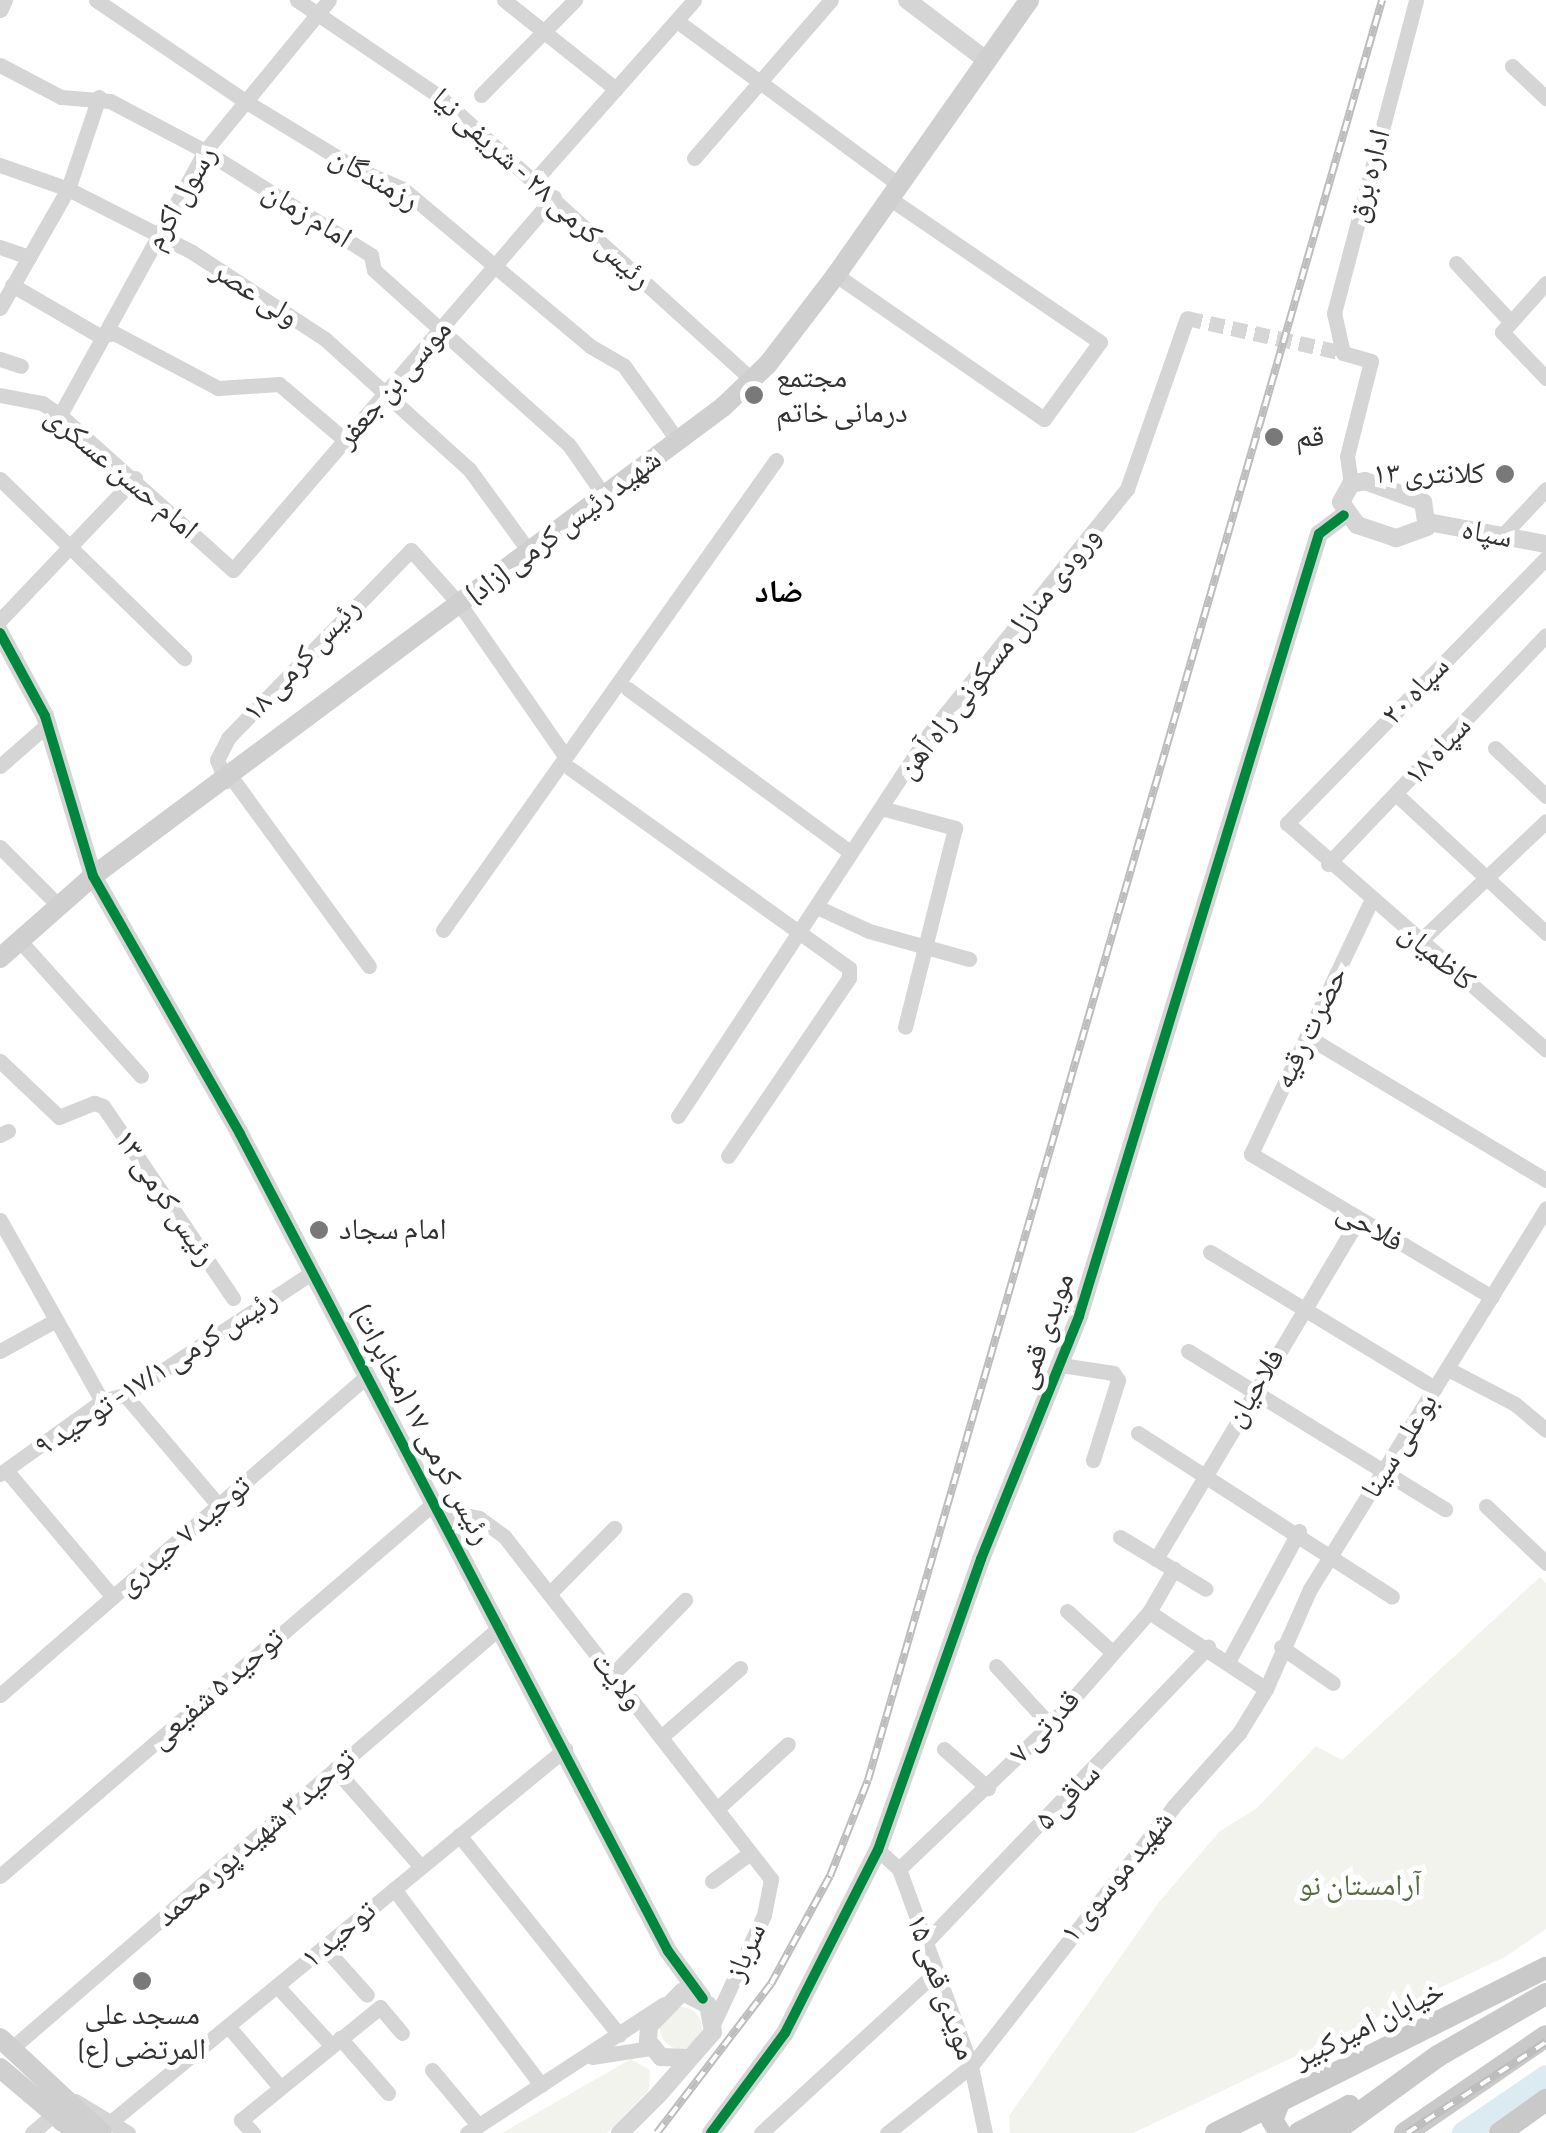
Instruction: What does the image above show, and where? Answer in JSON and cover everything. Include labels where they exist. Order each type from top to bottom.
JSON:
[{"type":"main road","name":"شهید رئیس کرمی (زاد)","points":[[0,958],[94,876],[461,606],[528,550],[678,441],[751,380],[836,275],[1028,0]]},
{"type":"main road","name":"خیابان امیرکبیر","points":[[1216,2133],[1546,1968]]},
{"type":"main road","name":"خیابان امیرکبیر","points":[[1332,2133],[1438,2056],[1546,1994]]},
{"type":"main road","points":[[1406,2133],[1546,2036]]},
{"type":"main road","points":[[6,2043],[96,2128]]},
{"type":"main road","points":[[1299,2133],[1438,2056]]},
{"type":"main road","points":[[0,2068],[52,2115],[96,2128]]},
{"type":"main road","points":[[1500,2133],[1546,2100]]},
{"type":"main road","points":[[1279,2103],[1272,2120],[1280,2133]]},
{"type":"street","points":[[0,8],[4,0]]},
{"type":"street","name":"رزمندگان","points":[[96,0],[356,170],[403,189],[590,346],[624,366],[678,441]]},
{"type":"street","name":"رئیس کرمی ۲۸ - شریفی نیا","points":[[298,0],[325,6],[439,96],[536,180],[751,380]]},
{"type":"street","points":[[504,0],[616,89]]},
{"type":"street","points":[[481,94],[575,0]]},
{"type":"street","points":[[536,180],[694,0]]},
{"type":"street","points":[[694,158],[830,0]]},
{"type":"street","points":[[907,0],[986,60]]},
{"type":"street","name":"اداره برق","points":[[1351,484],[1346,456],[1370,361],[1343,354],[1334,314],[1416,0]]},
{"type":"street","name":"رسول اکرم","points":[[60,415],[205,151],[325,6]]},
{"type":"street","points":[[676,21],[763,78],[893,191],[1100,342],[1044,419],[836,275]]},
{"type":"street","points":[[0,64],[60,96],[99,96],[68,189],[0,308]]},
{"type":"street","points":[[1512,66],[1546,98]]},
{"type":"street","name":"امام زمان","points":[[99,96],[205,151],[371,255],[374,270],[569,445],[602,494]]},
{"type":"street","name":"ولی عصر","points":[[0,165],[68,189],[160,236],[325,339],[384,397],[488,488],[528,550]]},
{"type":"street","name":"موسی بن جعفر","points":[[233,570],[554,197]]},
{"type":"street","points":[[0,247],[29,257]]},
{"type":"street","points":[[1456,264],[1510,321]]},
{"type":"street","points":[[1546,283],[1502,332],[1546,378]]},
{"type":"street","points":[[12,285],[106,336],[114,332],[218,388],[272,381],[346,441]]},
{"type":"street","name":"ورودی منازل مسکونی راه آهن","points":[[678,1116],[930,733],[1127,489],[1148,443],[1185,320]]},
{"type":"street","points":[[0,359],[21,366]]},
{"type":"street","name":"امام حسن عسکری","points":[[0,395],[42,403],[60,415],[233,570]]},
{"type":"street","points":[[443,930],[567,762],[776,460]]},
{"type":"street","points":[[0,620],[72,549],[134,478]]},
{"type":"street","points":[[0,479],[184,658]]},
{"type":"street","points":[[1351,484],[1408,492],[1423,502],[1428,522],[1415,536],[1396,538],[1344,515],[1343,494],[1351,484]]},
{"type":"street","points":[[1501,537],[1546,489]]},
{"type":"street","name":"مویدی قمی","points":[[711,2133],[785,2033],[878,1850],[981,1559],[1061,1365],[1319,534],[1344,515]]},
{"type":"street","name":"سپاه","points":[[1428,522],[1546,544]]},
{"type":"street","name":"رئیس کرمی ۱۸","points":[[229,779],[217,760],[228,738],[410,550],[461,606]]},
{"type":"street","name":"سپاه ۲۰","points":[[1286,823],[1546,558]]},
{"type":"street","points":[[461,606],[567,762],[849,968],[849,978],[728,1156]]},
{"type":"street","name":"رئیس کرمی ۱۷ (مخابرات)","points":[[0,633],[48,724],[94,876],[312,1272],[668,1951],[703,1998]]},
{"type":"street","name":"سپاه ۱۸","points":[[1328,864],[1546,635]]},
{"type":"street","points":[[628,689],[850,852]]},
{"type":"street","points":[[0,766],[48,724]]},
{"type":"street","points":[[1494,748],[1546,796]]},
{"type":"street","points":[[229,779],[369,966]]},
{"type":"street","points":[[1397,795],[1546,933]]},
{"type":"street","points":[[881,808],[955,828],[905,1027]]},
{"type":"street","points":[[1419,942],[1546,821]]},
{"type":"street","name":"کاظمیان","points":[[1286,823],[1328,864],[1546,1050]]},
{"type":"street","points":[[0,847],[58,905]]},
{"type":"street","name":"حضرت رقیه","points":[[1251,1154],[1372,902]]},
{"type":"street","points":[[816,907],[969,959]]},
{"type":"street","points":[[20,941],[141,1076]]},
{"type":"street","points":[[1308,1037],[1546,1180]]},
{"type":"street","name":"رئیس کرمی ۱۳","points":[[0,1061],[59,1118],[103,1106],[233,1298]]},
{"type":"street","name":"فلاحی","points":[[1251,1154],[1492,1297]]},
{"type":"street","name":"بوعلی سینا","points":[[1266,1690],[1281,1646],[1334,1554],[1546,1208]]},
{"type":"street","points":[[0,1220],[4,1237],[102,1401]]},
{"type":"street","name":"فلاحیان","points":[[1156,1559],[1251,1390],[1358,1220]]},
{"type":"street","points":[[1210,1252],[1436,1388]]},
{"type":"street","name":"رئیس کرمی ۱۷/۱- توحید ۹","points":[[3,1472],[102,1401],[125,1395],[312,1272]]},
{"type":"street","points":[[0,1351],[56,1320]]},
{"type":"street","points":[[1188,1351],[1446,1509]]},
{"type":"street","points":[[1061,1365],[1113,1373],[1118,1380],[1093,1460]]},
{"type":"street","points":[[1448,1369],[1515,1404],[1546,1430]]},
{"type":"street","name":"توحید ۷ حیدری","points":[[0,1695],[367,1376]]},
{"type":"street","points":[[125,1395],[220,1507]]},
{"type":"street","points":[[1138,1433],[1334,1554],[1392,1596]]},
{"type":"street","points":[[3,1472],[113,1597]]},
{"type":"street","name":"توحید ۵ شفیعی","points":[[0,1876],[434,1503]]},
{"type":"street","points":[[1486,1506],[1546,1563]]},
{"type":"street","name":"ولایت","points":[[444,1523],[460,1514],[478,1518],[504,1536],[771,1879]]},
{"type":"street","points":[[550,1594],[614,1528]]},
{"type":"street","points":[[1228,1662],[1299,1532]]},
{"type":"street","points":[[1120,1537],[1206,1589]]},
{"type":"street","name":"قدرتی ۷","points":[[899,1869],[1050,1725],[1149,1612],[1174,1569]]},
{"type":"street","points":[[612,1674],[684,1600]]},
{"type":"street","points":[[1067,1611],[1112,1652]]},
{"type":"street","points":[[1149,1612],[1266,1690]]},
{"type":"street","name":"توحید ۳ شهيد پور محمد","points":[[6,2043],[500,1627]]},
{"type":"street","points":[[1281,1646],[1333,1683]]},
{"type":"street","name":"ساقی ۵","points":[[925,1942],[1208,1648]]},
{"type":"street","points":[[996,1666],[1050,1725]]},
{"type":"street","points":[[661,1738],[740,1668]]},
{"type":"street","name":"شهید موسوی ۱","points":[[887,2133],[971,2066],[1161,1822],[1239,1734],[1266,1690]]},
{"type":"street","points":[[717,1809],[788,1744]]},
{"type":"street","name":"توحید ۱","points":[[96,2128],[228,2026],[565,1749]]},
{"type":"street","points":[[944,1749],[988,1788]]},
{"type":"street","points":[[335,1769],[420,1867]]},
{"type":"street","points":[[459,1836],[619,2035]]},
{"type":"street","name":"مویدی قمی ۱۵","points":[[878,1850],[899,1869],[971,2066],[984,2133]]},
{"type":"street","points":[[712,1880],[750,1853]]},
{"type":"street","name":"سرباز","points":[[714,2022],[764,1915],[771,1879]]},
{"type":"street","points":[[394,1889],[542,2085]]},
{"type":"street","points":[[324,1948],[368,1994]]},
{"type":"street","points":[[651,2048],[649,2026],[673,1996],[668,1951]]},
{"type":"street","points":[[761,2133],[936,1973]]},
{"type":"street","points":[[277,1986],[388,2092]]},
{"type":"street","points":[[432,2070],[472,2129],[588,2058],[673,1996],[703,1998],[714,2022],[690,2058],[620,2133]]},
{"type":"street","points":[[253,2133],[241,2120],[380,2007],[402,2033]]},
{"type":"street","points":[[228,2026],[280,2088]]},
{"type":"street","points":[[588,2058],[651,2048],[676,2062],[690,2058]]},
{"type":"street","points":[[32,2133],[52,2115],[70,2133]]},
{"type":"street","points":[[96,2128],[128,2133]]},
{"type":"green space","name":"آرامستان نو","points":[[1540,1577],[1546,1583],[1546,1929],[1505,1957],[1133,2133],[1010,2133],[1009,2116],[1159,1902],[1220,1831],[1256,1809],[1316,1746],[1342,1760]]},
{"type":"green space","points":[[681,2007],[696,2013],[702,2028],[696,2043],[681,2049],[666,2043],[660,2028],[666,2013]]},
{"type":"green space","points":[[631,2059],[650,2070],[649,2090],[607,2133],[502,2133]]},
{"type":"waterway","points":[[1464,2133],[1546,2077]]},
{"type":"tunnel","points":[[1187,318],[1343,353]]},
{"type":"railway","points":[[657,2133],[771,1984],[830,1876],[868,1780],[1382,0]]},
{"type":"railway","points":[[1407,2133],[1546,2042]]},
{"type":"cycle path","points":[[711,2133],[785,2033],[878,1850],[981,1559],[1079,1316],[1319,534],[1344,515]]},
{"type":"cycle path","points":[[0,633],[45,716],[93,876],[240,1134],[668,1951],[703,1999]]},
{"type":"place","name":"مجتمع درمانی خاتم","points":[[754,395]]},
{"type":"place","name":"قم","points":[[1274,437]]},
{"type":"place","name":"کلانتری ۱۳","points":[[1505,474]]},
{"type":"place","name":"امام سجاد","points":[[319,1230]]},
{"type":"place","name":"مسجد علی المرتضی (ع)","points":[[142,1981]]},
{"type":"district","name":"ضاد","points":[[779,593]]}]
